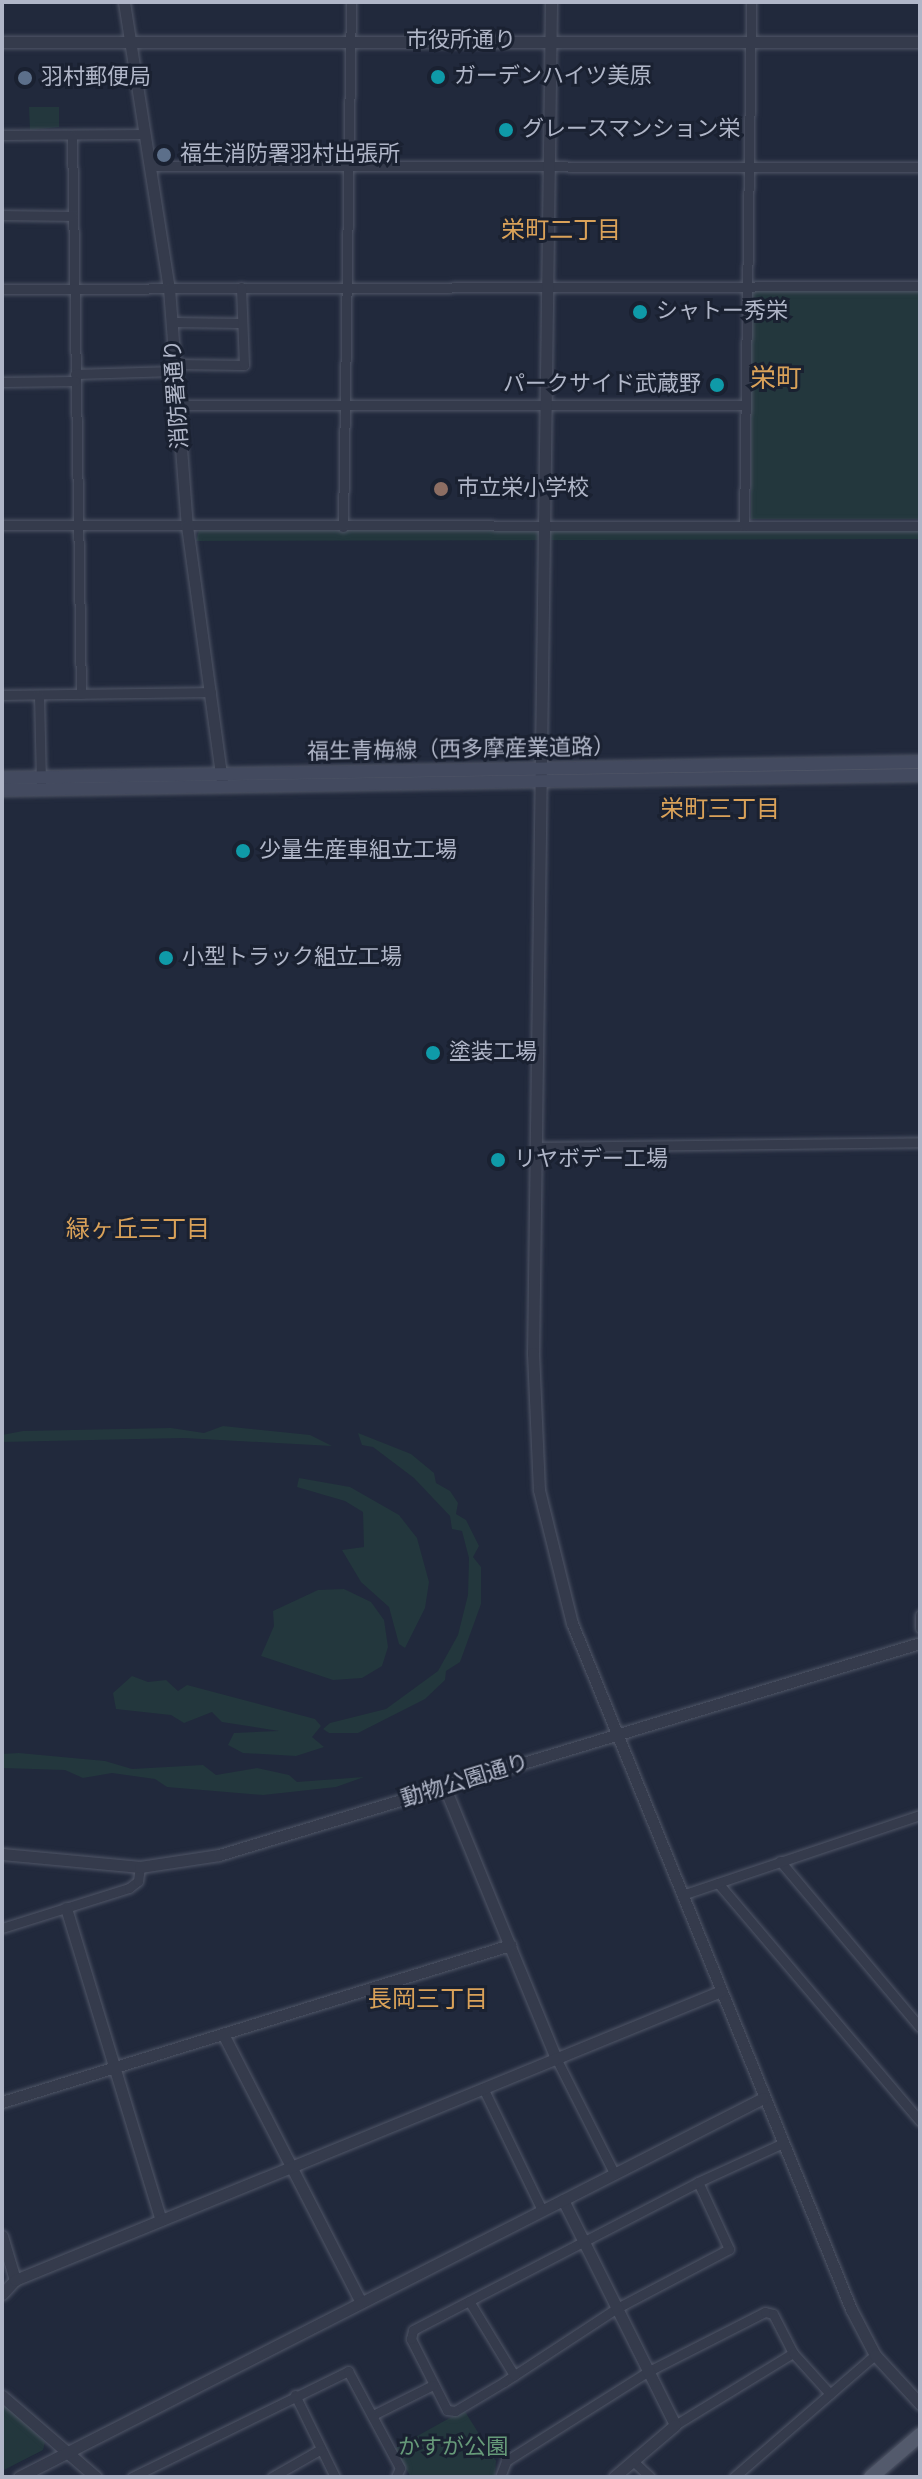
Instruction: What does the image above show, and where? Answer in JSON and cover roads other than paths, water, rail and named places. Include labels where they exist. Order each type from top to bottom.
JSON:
[{"type":"main road","name":"福生青梅線（西多摩産業道路）","points":[[541,775],[920,762]]},
{"type":"main road","name":"福生青梅線（西多摩産業道路）","points":[[2,778],[41,783],[541,775],[920,775]]},
{"type":"main road","name":"福生青梅線（西多摩産業道路）","points":[[2,790],[41,783]]},
{"type":"main road","points":[[871,2477],[920,2435]]},
{"type":"main road","points":[[885,2477],[920,2447]]},
{"type":"street","name":"消防署通り","points":[[124,2],[169,288],[187,526],[222,780]]},
{"type":"street","points":[[343,527],[351,2]]},
{"type":"street","points":[[744,526],[751,2]]},
{"type":"street","points":[[552,3],[535,1147],[533,1403],[539,1490],[560,1587],[616,1735],[763,2098],[851,2309],[875,2355],[920,2404]]},
{"type":"street","name":"市役所通り","points":[[2,42],[920,42]]},
{"type":"street","points":[[2,135],[145,134]]},
{"type":"street","points":[[72,135],[81,694]]},
{"type":"street","points":[[150,166],[920,167]]},
{"type":"street","points":[[2,215],[73,216]]},
{"type":"street","points":[[2,289],[920,286]]},
{"type":"street","points":[[2,382],[244,365],[241,287]]},
{"type":"street","points":[[172,322],[242,323]]},
{"type":"street","points":[[178,405],[745,405]]},
{"type":"street","points":[[2,525],[920,526]]},
{"type":"street","points":[[2,695],[211,692]]},
{"type":"street","points":[[39,695],[41,783]]},
{"type":"street","points":[[535,1147],[920,1142]]},
{"type":"street","points":[[920,1615],[920,1628]]},
{"type":"street","name":"動物公園通り","points":[[2,1854],[140,1867],[219,1855],[920,1643]]},
{"type":"street","points":[[445,1788],[556,2058],[614,2173]]},
{"type":"street","points":[[682,1895],[920,1815]]},
{"type":"street","points":[[780,1861],[920,2027]]},
{"type":"street","points":[[2,1928],[129,1888],[138,1881],[140,1867]]},
{"type":"street","points":[[718,1883],[920,2121]]},
{"type":"street","points":[[66,1908],[161,2220]]},
{"type":"street","points":[[2,2102],[510,1945]]},
{"type":"street","points":[[2,2294],[15,2280],[721,1991]]},
{"type":"street","points":[[223,2034],[361,2302]]},
{"type":"street","points":[[483,2088],[542,2210]]},
{"type":"street","points":[[19,2477],[763,2098]]},
{"type":"street","points":[[698,2182],[730,2247],[617,2308],[455,2411],[447,2410],[410,2334],[469,2301],[585,2245],[698,2182],[783,2143]]},
{"type":"street","points":[[563,2200],[675,2425]]},
{"type":"street","points":[[2,2236],[15,2280]]},
{"type":"street","points":[[469,2301],[514,2375]]},
{"type":"street","points":[[500,2477],[506,2461],[649,2371],[769,2311],[793,2353],[830,2394]]},
{"type":"street","points":[[614,2477],[675,2425],[793,2353]]},
{"type":"street","points":[[734,2477],[875,2355]]},
{"type":"street","points":[[132,2477],[348,2371],[400,2468],[396,2477]]},
{"type":"street","points":[[373,2415],[433,2385]]},
{"type":"street","points":[[295,2395],[335,2477]]},
{"type":"street","points":[[2,2396],[96,2477]]},
{"type":"street","points":[[272,2477],[321,2449]]},
{"type":"street","points":[[633,2461],[650,2477]]},
{"type":"place","name":"ガーデンハイツ美原","points":[[438,77]]},
{"type":"place","name":"羽村郵便局","points":[[25,78]]},
{"type":"place","name":"グレースマンション栄","points":[[506,130]]},
{"type":"place","name":"福生消防署羽村出張所","points":[[164,155]]},
{"type":"place","name":"シャトー秀栄","points":[[640,312]]},
{"type":"place","name":"パークサイド武蔵野","points":[[717,385]]},
{"type":"place","name":"市立栄小学校","points":[[441,489]]},
{"type":"place","name":"少量生産車組立工場","points":[[243,851]]},
{"type":"place","name":"小型トラック組立工場","points":[[166,958]]},
{"type":"place","name":"塗装工場","points":[[433,1053]]},
{"type":"place","name":"リヤボデー工場","points":[[498,1160]]},
{"type":"district","name":"栄町二丁目","points":[[561,231]]},
{"type":"district","name":"栄町","points":[[776,379]]},
{"type":"district","name":"栄町三丁目","points":[[720,810]]},
{"type":"district","name":"緑ヶ丘三丁目","points":[[138,1230]]},
{"type":"district","name":"長岡三丁目","points":[[428,2000]]},
{"type":"park label","name":"かすが公園","points":[[453,2448]]}]
